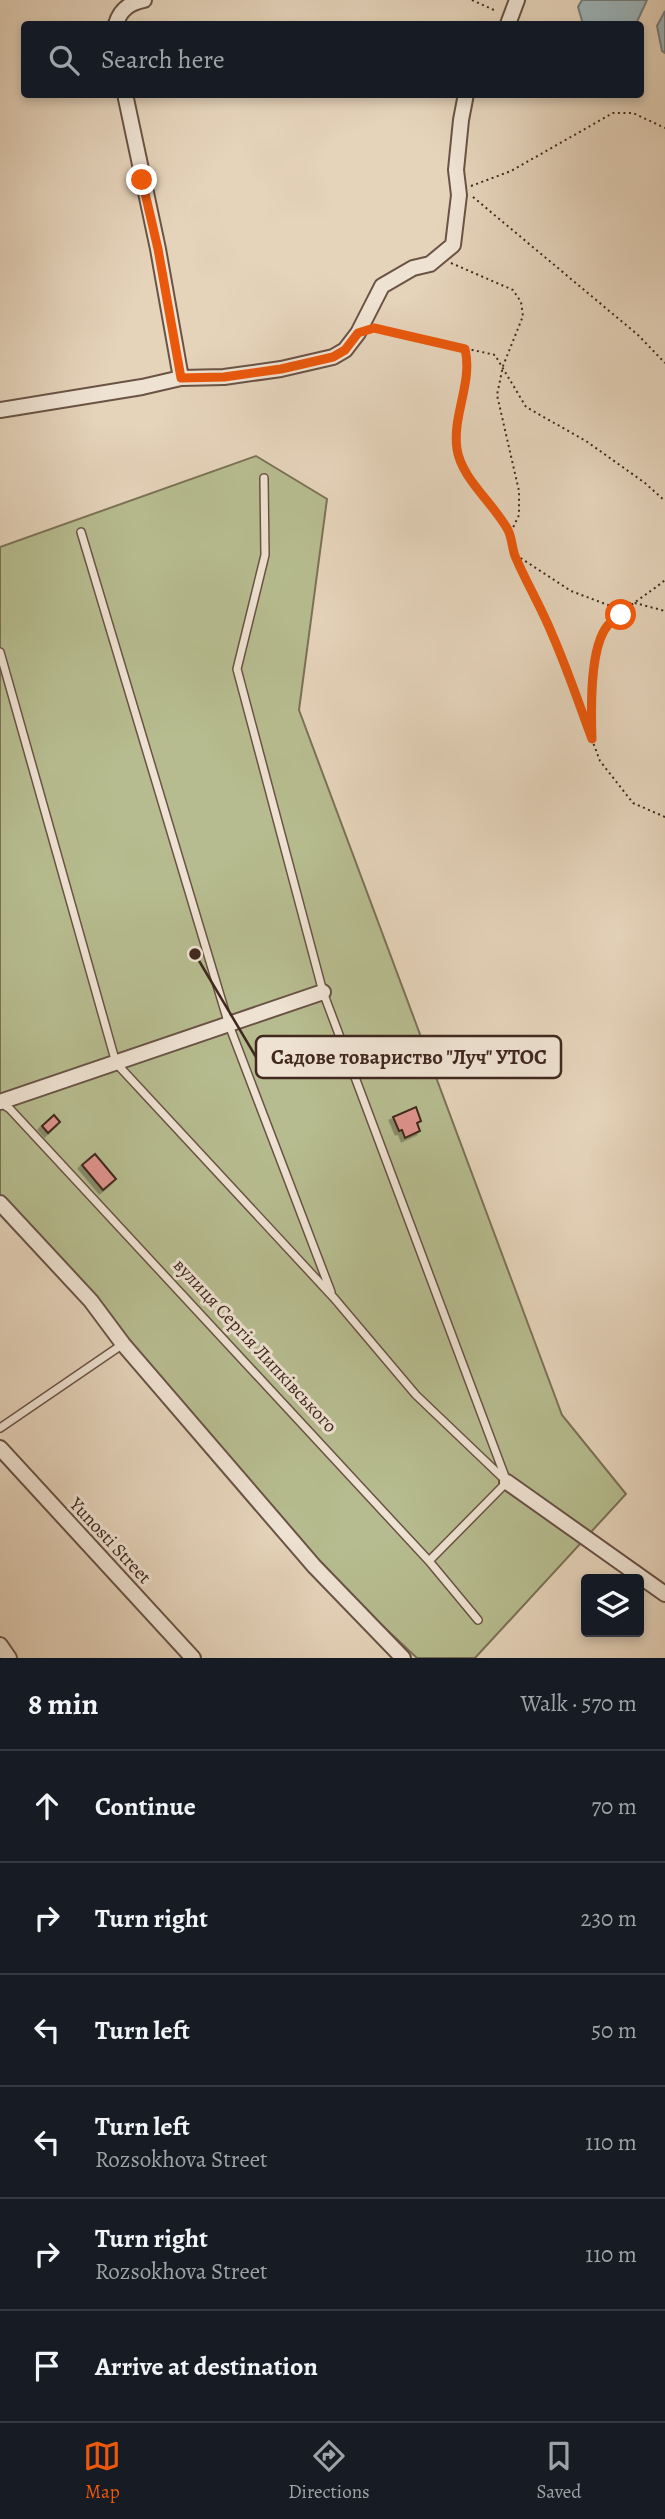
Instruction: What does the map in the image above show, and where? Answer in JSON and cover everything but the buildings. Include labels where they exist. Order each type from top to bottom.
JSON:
[{"type":"street","points":[[117,21],[122,11],[134,2],[144,0]]},
{"type":"street","points":[[509,21],[517,0]]},
{"type":"street","points":[[126,98],[158,249],[181,378]]},
{"type":"street","points":[[0,410],[181,378],[224,377],[281,369],[333,357],[345,350],[358,333],[382,286],[413,268],[430,264],[453,246],[459,195],[456,170],[466,98]]},
{"type":"street","points":[[0,1102],[323,992]]},
{"type":"street","points":[[0,1203],[90,1301],[123,1344],[260,1500],[314,1566],[403,1658]]},
{"type":"street","name":"Yunosti Street","points":[[0,1448],[193,1658]]},
{"type":"street","points":[[507,1482],[665,1594]]},
{"type":"street","points":[[0,1645],[9,1658]]},
{"type":"lane","points":[[264,478],[265,555],[237,669],[323,992],[507,1482]]},
{"type":"lane","points":[[81,532],[229,1026],[334,1298]]},
{"type":"lane","points":[[0,652],[116,1063],[334,1298],[416,1395],[507,1482]]},
{"type":"lane","name":"вулиця Сергія Липківського","points":[[0,1102],[10,1109],[429,1561],[478,1620]]},
{"type":"lane","points":[[0,1429],[123,1344]]},
{"type":"lane","points":[[429,1561],[507,1482]]},
{"type":"path","points":[[472,0],[509,21]]},
{"type":"path","points":[[459,195],[470,186],[511,171],[613,113],[633,113],[665,128]]},
{"type":"path","points":[[459,195],[474,197],[588,296],[638,335],[665,363]]},
{"type":"path","points":[[430,264],[452,263],[513,289],[521,302],[523,316],[503,366],[497,395],[519,491],[519,515],[510,534]]},
{"type":"path","points":[[358,333],[374,328],[495,355],[526,407],[586,441],[645,483],[665,501]]},
{"type":"path","points":[[465,349],[468,379],[457,429],[457,450],[466,472],[498,512],[510,534],[515,554],[552,634],[600,761],[633,803],[665,817]]},
{"type":"path","points":[[515,554],[571,591],[608,604],[635,603],[665,611]]},
{"type":"path","points":[[592,739],[596,653],[607,626],[665,580]]},
{"type":"green space","points":[[256,456],[327,499],[299,710],[562,1415],[626,1494],[475,1658],[417,1658],[310,1558],[0,1197],[0,547]]},
{"type":"water","points":[[582,0],[647,0],[637,21],[582,21],[578,7]]},
{"type":"water","points":[[665,11],[665,53],[662,51],[657,26]]},
{"type":"place","name":"Садове товариство \"Луч\" УТОС","points":[[195,954]]},
{"type":"route","points":[[142,180],[158,249],[181,378],[224,377],[281,369],[333,357],[345,350],[358,333],[374,328],[465,349],[468,379],[457,429],[457,450],[466,472],[498,512],[510,534],[515,554],[552,634],[592,739],[591,712],[596,653],[607,626],[621,615]]}]
